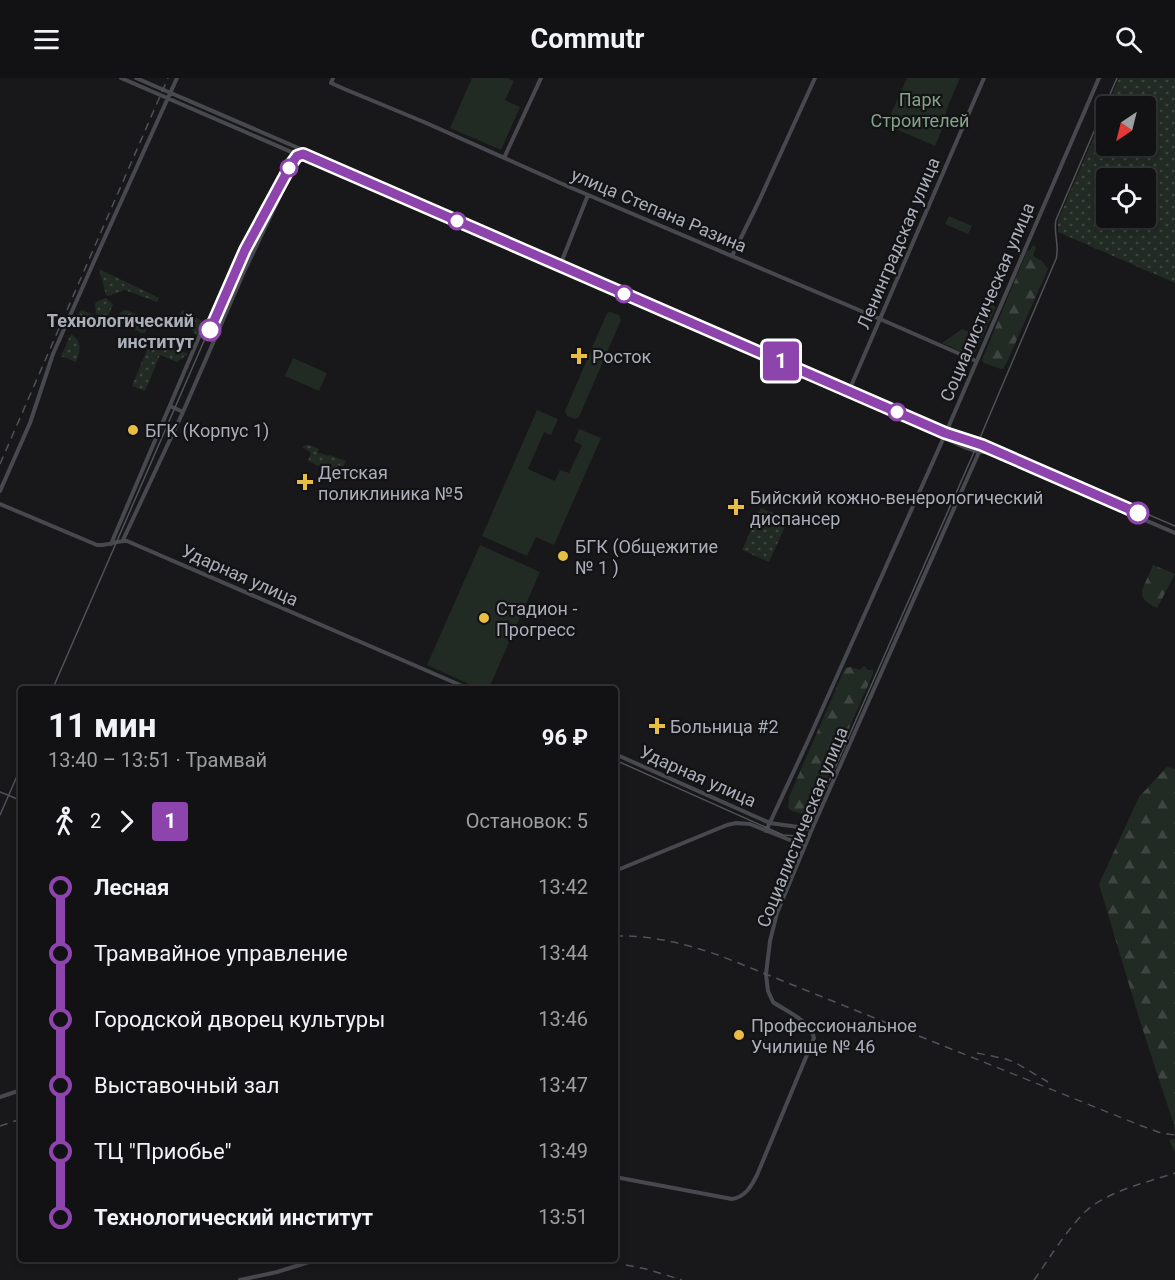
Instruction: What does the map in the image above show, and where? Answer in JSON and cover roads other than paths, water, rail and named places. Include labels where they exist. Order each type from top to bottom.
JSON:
[{"type":"street","points":[[121,78],[944,437],[979,452],[993,455],[1175,533]]},
{"type":"street","points":[[136,78],[947,428]]},
{"type":"street","points":[[0,491],[30,423],[53,354],[177,78]]},
{"type":"street","points":[[504,158],[541,78]]},
{"type":"street","points":[[732,256],[815,78]]},
{"type":"street","name":"Ленинградская улица","points":[[850,386],[984,78]]},
{"type":"street","name":"Социалистическая улица","points":[[766,831],[944,437],[1099,78]]},
{"type":"street","name":"улица Степана Разина","points":[[332,81],[588,195],[976,362]]},
{"type":"street","points":[[156,93],[158,87]]},
{"type":"street","points":[[195,109],[197,104]]},
{"type":"street","points":[[253,135],[256,129]]},
{"type":"street","points":[[0,504],[97,545],[123,540],[183,412],[243,274],[302,150]]},
{"type":"street","points":[[111,544],[205,323],[211,318],[245,242],[294,153]]},
{"type":"street","points":[[559,268],[588,195]]},
{"type":"street","points":[[507,246],[509,239]]},
{"type":"street","points":[[739,347],[742,339]]},
{"type":"street","points":[[170,406],[183,412]]},
{"type":"street","name":"Социалистическая улица","points":[[618,1178],[732,1199],[740,1197],[750,1188],[757,1175],[814,1042],[814,1034],[807,1024],[773,1002],[768,991],[766,974],[770,941],[777,913],[979,452]]},
{"type":"street","name":"Ударная улица","points":[[123,540],[461,686]]},
{"type":"street","name":"Ударная улица","points":[[618,755],[770,823],[812,830]]},
{"type":"street","points":[[618,870],[732,823],[750,824],[805,846]]},
{"type":"street","points":[[0,1097],[18,1091]]},
{"type":"street","points":[[240,1280],[312,1262]]},
{"type":"tram line","points":[[618,761],[783,835],[797,836],[808,829],[971,459],[1056,259],[1056,220],[1117,78]]},
{"type":"tram line","points":[[54,686],[244,249],[291,162],[301,154],[306,154],[946,431],[980,442],[1175,526]]},
{"type":"tram line","name":"1","points":[[210,330],[245,250],[292,163],[297,156],[303,154],[945,433],[982,445],[1138,513]]},
{"type":"tram line","points":[[0,815],[18,774]]},
{"type":"tram line","points":[[0,792],[18,799]]},
{"type":"railway","points":[[0,464],[168,78]]},
{"type":"railway","points":[[618,936],[669,941],[721,956],[1142,1126],[1175,1135]]},
{"type":"railway","points":[[977,1053],[1016,1063],[1048,1082]]},
{"type":"railway","points":[[0,1126],[18,1120]]},
{"type":"railway","points":[[1034,1280],[1069,1230],[1092,1206],[1122,1190],[1175,1173]]},
{"type":"railway","points":[[626,1265],[682,1280]]},
{"type":"place","name":"Технологический институт","points":[[210,330]]},
{"type":"place","name":"Росток","points":[[579,356]]},
{"type":"place","name":"БГК (Корпус 1)","points":[[133,430]]},
{"type":"place","name":"Детская поликлиника №5","points":[[305,482]]},
{"type":"place","name":"Бийский кожно-венерологический диспансер","points":[[736,507]]},
{"type":"place","name":"БГК (Общежитие № 1 )","points":[[563,556]]},
{"type":"place","name":"Стадион - Прогресс","points":[[484,618]]},
{"type":"place","name":"Больница #2","points":[[657,726]]},
{"type":"place","name":"Профессиональное Училище № 46","points":[[739,1035]]},
{"type":"park label","name":"Парк Строителей","points":[[920,109]]}]
